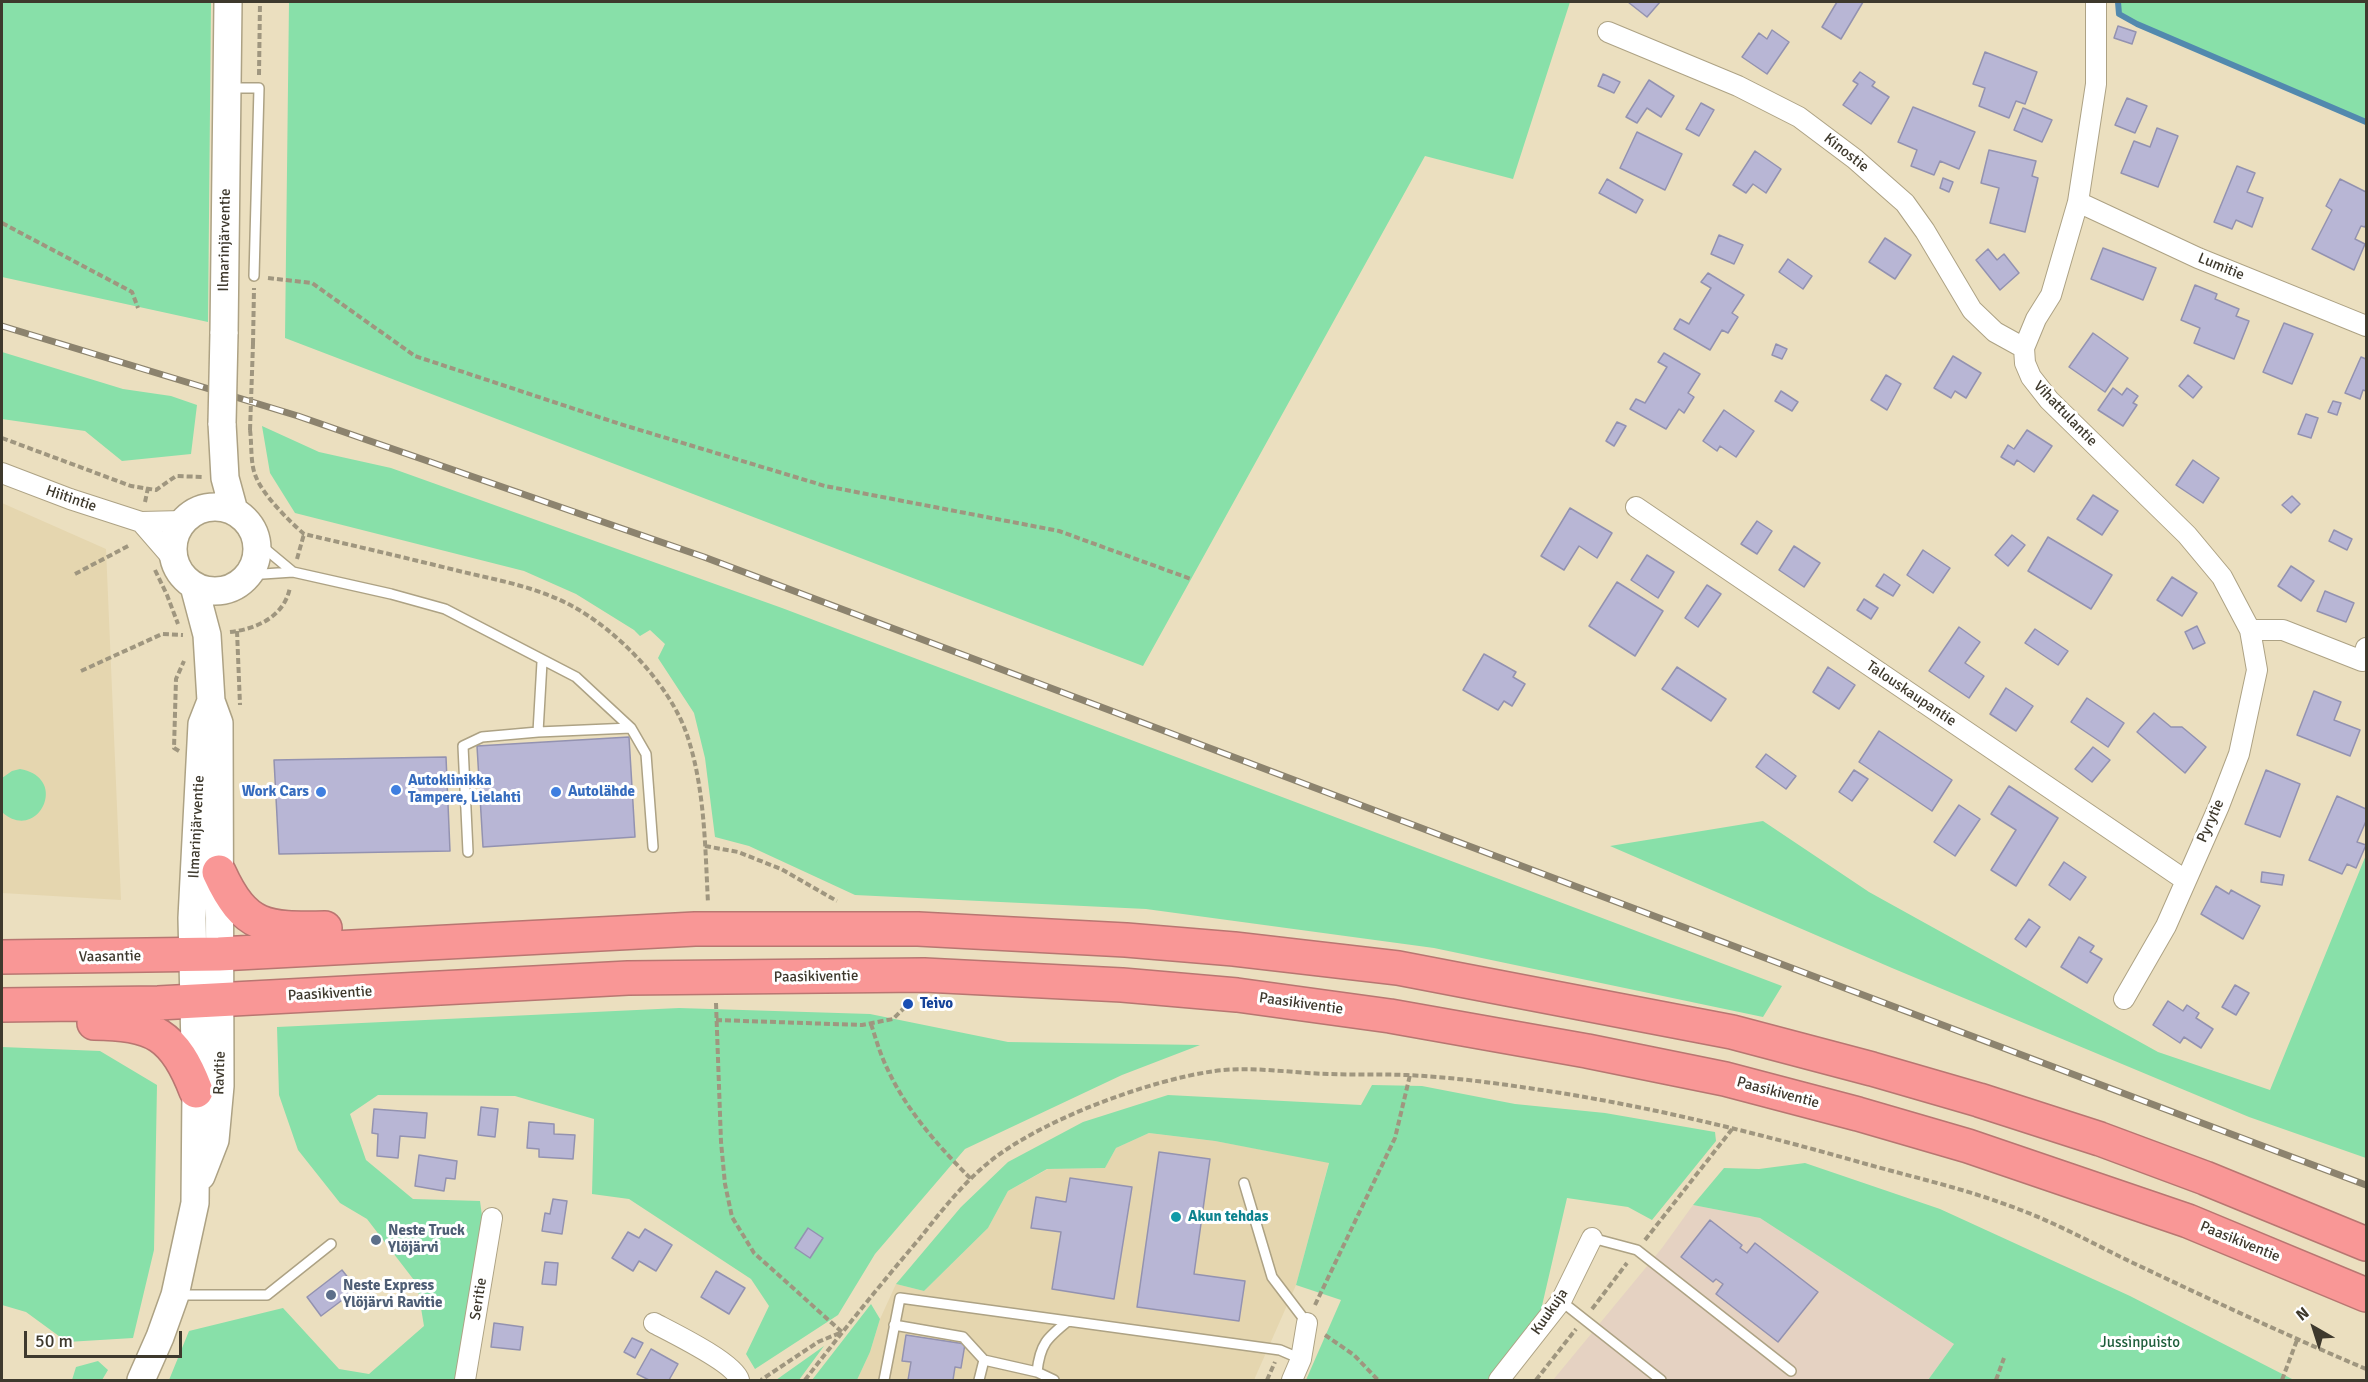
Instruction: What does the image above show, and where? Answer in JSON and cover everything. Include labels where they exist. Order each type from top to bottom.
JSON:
[{"type":"highway","points":[[219,872],[234,901],[247,915],[265,924],[289,928],[441,928],[467,941]]},
{"type":"highway","points":[[205,954],[695,930],[969,931],[1234,949],[1398,969],[1732,1032],[1872,1069],[2100,1139],[2205,1178],[2367,1244]]},
{"type":"highway","name":"Vaasantie","points":[[2,957],[205,954]]},
{"type":"highway","name":"Paasikiventie","points":[[207,1001],[628,978],[924,975],[1122,985],[1237,995],[1390,1016],[1587,1051],[1725,1079],[1880,1120],[1968,1146],[2188,1221],[2367,1295]]},
{"type":"highway","points":[[2,1007],[207,1001]]},
{"type":"highway","points":[[2,1007],[43,1024],[125,1023],[136,1025],[167,1042],[176,1051],[188,1069],[196,1091]]},
{"type":"main road","name":"Ilmarinjärventie","points":[[228,2],[222,423],[225,478],[234,511]]},
{"type":"main road","points":[[192,515],[213,507],[234,511],[245,519],[252,529],[257,542],[254,565],[238,582],[216,592],[194,586],[164,564],[173,547],[176,533],[192,515],[225,478]]},
{"type":"main road","name":"Ilmarinjärventie","points":[[190,638],[238,582]]},
{"type":"main road","name":"Ilmarinjärventie","points":[[194,586],[190,638],[219,723],[219,872],[205,954]]},
{"type":"main road","name":"Ilmarinjärventie","points":[[205,954],[192,918],[202,724],[211,701]]},
{"type":"main road","name":"Ravitie","points":[[196,1189],[215,1140],[220,1086],[207,1001],[205,954]]},
{"type":"main road","name":"Ravitie","points":[[141,1380],[175,1295],[193,1218],[196,1189],[194,1154],[196,1091],[207,1001]]},
{"type":"street","points":[[2024,348],[2036,319],[2051,295],[2078,202],[2096,84],[2096,2]]},
{"type":"street","name":"Kinostie","points":[[1608,32],[1738,86],[1789,112],[1856,159],[1905,203],[1925,231],[1972,310],[1995,332],[2024,348]]},
{"type":"street","name":"Lumitie","points":[[2078,202],[2198,258],[2367,326]]},
{"type":"street","name":"Vihattulantie","points":[[2024,348],[2025,363],[2031,377],[2049,400],[2187,535],[2222,577],[2250,630]]},
{"type":"street","name":"Hiitintie","points":[[2,473],[70,499],[141,522],[192,515]]},
{"type":"street","name":"Talouskaupantie","points":[[1636,507],[2185,880]]},
{"type":"street","points":[[141,522],[164,564]]},
{"type":"street","points":[[2250,630],[2283,630],[2364,655]]},
{"type":"street","name":"Pyrytie","points":[[2124,999],[2166,926],[2219,806],[2239,754],[2257,670],[2250,630]]},
{"type":"street","name":"Seritie","points":[[465,1380],[492,1218]]},
{"type":"street","name":"Kuukuja","points":[[1499,1380],[1561,1301],[1592,1238]]},
{"type":"street","points":[[654,1323],[712,1354],[737,1374],[739,1380]]},
{"type":"street","points":[[1292,1380],[1301,1359],[1307,1323]]},
{"type":"lane","points":[[227,88],[259,88],[254,276]]},
{"type":"lane","points":[[257,542],[293,572]]},
{"type":"lane","points":[[238,582],[293,572],[445,609],[542,662],[576,677],[631,728],[646,754],[653,847]]},
{"type":"lane","points":[[538,732],[542,662]]},
{"type":"lane","points":[[468,852],[463,746],[482,737],[631,728]]},
{"type":"lane","points":[[1244,1183],[1272,1277],[1307,1323]]},
{"type":"lane","points":[[1592,1238],[1637,1250],[1791,1371]]},
{"type":"lane","points":[[175,1295],[267,1295],[331,1244]]},
{"type":"lane","points":[[884,1380],[900,1298],[1280,1350],[1301,1359]]},
{"type":"lane","points":[[1561,1301],[1661,1380]]},
{"type":"lane","points":[[1037,1372],[1039,1353],[1048,1337],[1068,1321]]},
{"type":"lane","points":[[894,1325],[963,1337],[984,1360],[1037,1372],[1054,1380]]},
{"type":"lane","points":[[979,1380],[984,1360]]},
{"type":"path","points":[[259,88],[261,2]]},
{"type":"path","points":[[2,223],[132,292],[138,308]]},
{"type":"path","points":[[250,430],[254,276],[312,283],[415,356],[620,424],[825,486],[1059,531],[1191,579]]},
{"type":"path","points":[[2,438],[131,486],[156,490],[176,476],[225,478],[255,476]]},
{"type":"path","points":[[75,574],[130,545],[141,522],[148,488]]},
{"type":"path","points":[[237,631],[252,628],[270,619],[286,602],[304,534]]},
{"type":"path","points":[[130,545],[139,552]]},
{"type":"path","points":[[164,564],[167,595],[190,638]]},
{"type":"path","points":[[81,671],[162,634],[190,638]]},
{"type":"path","points":[[183,653],[184,662],[176,679],[174,748],[200,765]]},
{"type":"path","points":[[705,846],[738,852],[781,868],[837,901]]},
{"type":"path","points":[[716,994],[721,1142],[725,1184],[732,1217],[754,1253],[842,1332]]},
{"type":"path","points":[[716,1020],[854,1026],[893,1018],[908,1004]]},
{"type":"path","points":[[871,1024],[886,1068],[897,1086],[946,1153],[971,1179]]},
{"type":"path","points":[[805,1380],[842,1332],[971,1179],[998,1155],[1060,1121],[1148,1086],[1219,1070],[1246,1069],[1410,1076],[1526,1088],[1623,1104],[1732,1128],[1962,1191],[2019,1209],[2297,1340],[2367,1369]]},
{"type":"path","points":[[1378,1380],[1354,1355],[1307,1323],[1395,1138],[1410,1076]]},
{"type":"path","points":[[761,1380],[818,1342],[842,1332]]},
{"type":"path","points":[[2282,1380],[2297,1340]]},
{"type":"path","points":[[1267,1380],[1280,1350]]},
{"type":"path","points":[[1996,1380],[2004,1358]]},
{"type":"shaded area","points":[[2,503],[106,549],[121,900],[2,893]]},
{"type":"shaded area","points":[[1149,1133],[1215,1141],[1329,1162],[1296,1285],[1254,1380],[857,1380],[896,1284],[924,1291],[988,1228],[1008,1191],[1048,1169],[1105,1168],[1116,1148]]},
{"type":"shaded area","points":[[1693,1205],[1760,1218],[1954,1344],[1928,1380],[1553,1380],[1662,1248]]},
{"type":"green space","points":[[2,2],[211,2],[208,322],[2,277]]},
{"type":"green space","points":[[289,2],[1570,2],[1513,179],[1425,156],[1143,666],[285,338]]},
{"type":"green space","points":[[2118,2],[2366,2],[2366,122],[2137,24],[2119,14]]},
{"type":"green space","points":[[2,352],[123,389],[171,396],[197,405],[191,454],[122,461],[85,431],[2,419]]},
{"type":"green space","points":[[262,426],[319,452],[391,468],[782,608],[1782,986],[1763,1017],[1434,948],[1146,909],[855,895],[749,846],[715,837],[705,758],[694,713],[658,658],[665,644],[650,630],[640,636],[576,594],[524,571],[295,513],[270,473]]},
{"type":"green space","points":[[20,769],[35,775],[44,784],[46,795],[37,815],[27,820],[15,820],[2,812],[2,778]]},
{"type":"green space","points":[[1763,821],[1869,892],[2158,1052],[2270,1090],[2366,855],[2366,1158],[2249,1117],[1892,968],[1610,846]]},
{"type":"green space","points":[[679,1008],[870,1014],[1008,1042],[1200,1045],[1122,1075],[965,1149],[875,1254],[838,1315],[755,1369],[746,1354],[769,1306],[751,1279],[629,1199],[592,1194],[594,1119],[515,1096],[378,1095],[350,1114],[366,1160],[413,1199],[480,1201],[484,1231],[459,1380],[169,1380],[189,1331],[283,1308],[339,1369],[369,1374],[424,1326],[417,1284],[367,1219],[340,1203],[298,1150],[279,1095],[277,1027]]},
{"type":"green space","points":[[2,1047],[100,1051],[157,1085],[154,1250],[133,1338],[67,1342],[26,1312],[2,1305]]},
{"type":"green space","points":[[1372,1085],[1422,1086],[1515,1104],[1605,1113],[1715,1132],[1716,1141],[1652,1220],[1628,1207],[1567,1198],[1541,1310],[1487,1380],[1306,1380],[1341,1300],[1296,1285],[1329,1163],[1215,1141],[1149,1133],[1116,1148],[1105,1168],[1047,1169],[1008,1191],[988,1228],[924,1291],[896,1284],[961,1207],[1008,1162],[1083,1122],[1168,1095],[1361,1105]]},
{"type":"green space","name":"Jussinpuisto","points":[[1805,1163],[1940,1209],[2130,1296],[2294,1380],[1928,1380],[1954,1344],[1760,1218],[1693,1205],[1724,1168],[1759,1169]]},
{"type":"green space","points":[[871,1304],[880,1319],[870,1352],[857,1380],[812,1380]]},
{"type":"green space","points":[[824,1346],[799,1380],[776,1380]]},
{"type":"green space","points":[[98,1361],[108,1370],[102,1380],[72,1380],[76,1367]]},
{"type":"building","points":[[1628,2],[1660,2],[1647,17]]},
{"type":"building","points":[[1837,2],[1863,2],[1841,39],[1822,27]]},
{"type":"building","points":[[2118,26],[2136,32],[2132,44],[2114,38]]},
{"type":"building","points":[[1772,30],[1789,42],[1767,74],[1742,57],[1759,33],[1767,39]]},
{"type":"building","points":[[1985,52],[2037,72],[2025,104],[2016,101],[2009,118],[1979,106],[1985,88],[1973,84]]},
{"type":"building","points":[[1860,72],[1875,82],[1872,86],[1889,97],[1871,124],[1843,105],[1858,84],[1853,81]]},
{"type":"building","points":[[1603,74],[1620,82],[1614,93],[1598,86]]},
{"type":"building","points":[[1649,80],[1674,96],[1661,117],[1647,108],[1637,123],[1626,117]]},
{"type":"building","points":[[2127,98],[2147,106],[2135,133],[2115,125]]},
{"type":"building","points":[[1701,103],[1714,110],[1699,136],[1686,129]]},
{"type":"building","points":[[1913,107],[1975,132],[1959,169],[1940,161],[1934,175],[1911,166],[1917,150],[1898,142]]},
{"type":"building","points":[[2023,108],[2052,120],[2042,142],[2014,130]]},
{"type":"building","points":[[2157,128],[2178,136],[2158,187],[2121,173],[2134,141],[2150,147]]},
{"type":"building","points":[[1637,132],[1682,154],[1665,190],[1620,168]]},
{"type":"building","points":[[1989,150],[2036,161],[2032,176],[2038,178],[2025,232],[1990,223],[1999,188],[1981,183]]},
{"type":"building","points":[[1755,151],[1781,169],[1766,193],[1753,184],[1746,193],[1733,185]]},
{"type":"building","points":[[2237,166],[2255,173],[2247,192],[2263,198],[2252,227],[2236,220],[2232,229],[2214,222]]},
{"type":"building","points":[[1943,178],[1953,182],[1949,192],[1940,188]]},
{"type":"building","points":[[1607,179],[1643,200],[1636,213],[1599,193]]},
{"type":"building","points":[[2340,179],[2366,192],[2366,224],[2365,227],[2361,226],[2355,239],[2365,244],[2354,270],[2312,249],[2332,210],[2326,206]]},
{"type":"building","points":[[1719,235],[1743,245],[1734,264],[1711,254]]},
{"type":"building","points":[[1885,238],[1911,255],[1895,279],[1869,262]]},
{"type":"building","points":[[2103,248],[2156,268],[2143,300],[2091,279]]},
{"type":"building","points":[[1988,249],[1997,260],[2004,254],[2019,273],[2000,290],[1976,260]]},
{"type":"building","points":[[1788,259],[1812,276],[1803,289],[1779,272]]},
{"type":"building","points":[[1708,273],[1744,295],[1732,313],[1738,317],[1728,333],[1722,330],[1710,350],[1674,329],[1680,319],[1689,324],[1711,288],[1701,282]]},
{"type":"building","points":[[2195,285],[2217,294],[2215,299],[2239,309],[2236,316],[2249,321],[2234,359],[2194,343],[2200,328],[2181,320]]},
{"type":"building","points":[[2284,323],[2313,334],[2292,384],[2263,372]]},
{"type":"building","points":[[2093,333],[2128,358],[2105,392],[2069,367]]},
{"type":"building","points":[[1776,344],[1787,349],[1782,359],[1772,355]]},
{"type":"building","points":[[1664,353],[1700,374],[1688,393],[1694,397],[1684,413],[1679,409],[1666,429],[1630,409],[1636,399],[1645,403],[1667,367],[1658,362]]},
{"type":"building","points":[[1953,356],[1981,373],[1966,398],[1955,391],[1951,398],[1934,388]]},
{"type":"building","points":[[2361,357],[2366,359],[2366,391],[2363,390],[2360,399],[2345,393]]},
{"type":"building","points":[[1886,375],[1901,384],[1887,410],[1871,400]]},
{"type":"building","points":[[2188,375],[2202,387],[2193,398],[2179,386]]},
{"type":"building","points":[[2113,388],[2122,395],[2127,388],[2138,396],[2133,403],[2137,405],[2123,426],[2098,410]]},
{"type":"building","points":[[1781,391],[1798,402],[1792,411],[1775,401]]},
{"type":"building","points":[[2333,401],[2341,403],[2337,415],[2328,412]]},
{"type":"building","points":[[1724,410],[1754,431],[1736,457],[1720,446],[1717,451],[1703,441]]},
{"type":"building","points":[[2306,414],[2318,418],[2311,438],[2298,434]]},
{"type":"building","points":[[1617,422],[1626,426],[1614,446],[1606,441]]},
{"type":"building","points":[[2027,430],[2052,446],[2034,472],[2017,460],[2014,465],[2001,457],[2008,445],[2014,449]]},
{"type":"building","points":[[2193,460],[2219,478],[2203,503],[2176,485]]},
{"type":"building","points":[[2093,495],[2118,511],[2102,535],[2077,519]]},
{"type":"building","points":[[2292,496],[2300,504],[2291,513],[2282,505]]},
{"type":"building","points":[[1570,508],[1612,533],[1597,558],[1579,546],[1564,570],[1541,556]]},
{"type":"building","points":[[1757,521],[1772,531],[1757,554],[1741,544]]},
{"type":"building","points":[[2334,530],[2352,539],[2347,550],[2329,541]]},
{"type":"building","points":[[2012,535],[2025,545],[2008,566],[1995,555]]},
{"type":"building","points":[[2048,537],[2112,575],[2091,609],[2028,571]]},
{"type":"building","points":[[1794,546],[1820,563],[1804,587],[1779,570]]},
{"type":"building","points":[[1923,550],[1950,568],[1933,593],[1907,575]]},
{"type":"building","points":[[1647,555],[1674,572],[1658,598],[1631,580]]},
{"type":"building","points":[[2291,566],[2314,581],[2301,601],[2278,586]]},
{"type":"building","points":[[1884,574],[1900,585],[1893,596],[1876,586]]},
{"type":"building","points":[[2172,577],[2197,593],[2182,616],[2157,600]]},
{"type":"building","points":[[1617,582],[1663,611],[1635,656],[1589,626]]},
{"type":"building","points":[[1707,585],[1721,594],[1698,627],[1685,618]]},
{"type":"building","points":[[2325,591],[2354,603],[2346,622],[2317,611]]},
{"type":"building","points":[[1864,599],[1878,608],[1871,619],[1857,610]]},
{"type":"building","points":[[2197,626],[2205,643],[2193,649],[2185,632]]},
{"type":"building","points":[[1959,627],[1980,642],[1965,663],[1984,676],[1969,698],[1929,671]]},
{"type":"building","points":[[2035,629],[2068,651],[2058,665],[2025,643]]},
{"type":"building","points":[[1484,654],[1516,672],[1513,677],[1525,684],[1512,706],[1504,701],[1498,710],[1463,690]]},
{"type":"building","points":[[1677,667],[1726,699],[1711,721],[1662,689]]},
{"type":"building","points":[[1828,667],[1855,685],[1839,709],[1813,692]]},
{"type":"building","points":[[2006,688],[2033,706],[2016,731],[1990,714]]},
{"type":"building","points":[[2314,691],[2341,702],[2334,720],[2360,730],[2350,756],[2297,735]]},
{"type":"building","points":[[2087,698],[2124,723],[2108,747],[2071,722]]},
{"type":"building","points":[[2154,713],[2171,727],[2182,727],[2206,747],[2185,773],[2137,732]]},
{"type":"building","points":[[1879,731],[1952,780],[1932,811],[1859,762]]},
{"type":"building","name":"Autolähde","points":[[629,737],[635,837],[483,847],[477,746]]},
{"type":"building","points":[[2093,747],[2110,760],[2092,782],[2075,769]]},
{"type":"building","points":[[1766,754],[1796,776],[1786,789],[1756,767]]},
{"type":"building","points":[[446,757],[450,851],[279,854],[274,760]]},
{"type":"building","points":[[1854,770],[1868,779],[1852,801],[1839,792]]},
{"type":"building","points":[[2266,770],[2300,784],[2280,837],[2245,824]]},
{"type":"building","points":[[2009,786],[2058,818],[2016,886],[1991,870],[2016,830],[1991,814]]},
{"type":"building","points":[[2337,796],[2366,809],[2366,821],[2357,842],[2366,845],[2356,868],[2347,864],[2342,874],[2309,860]]},
{"type":"building","points":[[1959,805],[1980,819],[1955,856],[1934,842]]},
{"type":"building","points":[[2064,862],[2086,877],[2070,900],[2049,885]]},
{"type":"building","points":[[2262,872],[2284,875],[2282,885],[2261,882]]},
{"type":"building","points":[[2216,886],[2229,894],[2231,890],[2260,906],[2243,939],[2201,914]]},
{"type":"building","points":[[2029,919],[2040,927],[2026,947],[2015,939]]},
{"type":"building","points":[[2079,937],[2094,946],[2090,952],[2102,959],[2087,983],[2061,967]]},
{"type":"building","points":[[2235,985],[2249,993],[2236,1015],[2222,1007]]},
{"type":"building","points":[[2168,1001],[2183,1011],[2187,1005],[2199,1013],[2196,1018],[2213,1029],[2201,1048],[2184,1037],[2180,1043],[2153,1025]]},
{"type":"building","points":[[481,1107],[498,1109],[495,1137],[478,1135]]},
{"type":"building","points":[[374,1109],[427,1113],[425,1138],[400,1136],[398,1158],[377,1156],[378,1134],[372,1133]]},
{"type":"building","points":[[529,1122],[554,1124],[554,1134],[575,1135],[573,1159],[539,1157],[539,1149],[527,1148]]},
{"type":"building","name":"Akun tehdas","points":[[1159,1152],[1210,1159],[1194,1274],[1245,1281],[1239,1321],[1137,1307]]},
{"type":"building","points":[[419,1155],[457,1161],[455,1179],[446,1178],[444,1191],[415,1186]]},
{"type":"building","points":[[1070,1178],[1132,1187],[1114,1299],[1052,1289],[1061,1232],[1031,1228],[1036,1197],[1066,1202]]},
{"type":"building","points":[[553,1199],[567,1201],[562,1234],[542,1231],[545,1213],[550,1214]]},
{"type":"building","points":[[1710,1220],[1742,1245],[1740,1248],[1747,1253],[1755,1243],[1818,1292],[1778,1342],[1716,1294],[1723,1284],[1716,1279],[1713,1282],[1681,1257]]},
{"type":"building","points":[[808,1228],[823,1238],[810,1258],[795,1248]]},
{"type":"building","points":[[645,1229],[672,1245],[656,1271],[639,1261],[633,1271],[612,1258],[628,1232],[639,1238]]},
{"type":"building","points":[[545,1262],[558,1263],[556,1285],[542,1284]]},
{"type":"building","points":[[342,1270],[357,1289],[321,1316],[307,1297]]},
{"type":"building","points":[[716,1271],[745,1288],[729,1314],[701,1297]]},
{"type":"building","points":[[494,1323],[523,1327],[520,1350],[491,1347]]},
{"type":"building","points":[[906,1335],[965,1344],[961,1368],[955,1367],[953,1380],[908,1380],[911,1362],[902,1361]]},
{"type":"building","points":[[632,1338],[643,1343],[635,1358],[624,1352]]},
{"type":"building","points":[[651,1349],[678,1364],[669,1380],[649,1380],[637,1374]]},
{"type":"waterway","points":[[2118,2],[2119,14],[2137,24],[2366,122]]},
{"type":"railway","points":[[2,326],[298,416],[704,557],[2366,1185]]},
{"type":"place","name":"Autoklinikka Tampere, Lielahti","points":[[396,790]]},
{"type":"place","name":"Work Cars","points":[[321,792]]},
{"type":"place","name":"Autolähde","points":[[556,792]]},
{"type":"place","name":"Teivo","points":[[908,1004]]},
{"type":"place","name":"Akun tehdas","points":[[1176,1217]]},
{"type":"place","name":"Neste Truck Ylöjärvi","points":[[376,1240]]},
{"type":"place","name":"Neste Express Ylöjärvi Ravitie","points":[[331,1295]]}]
